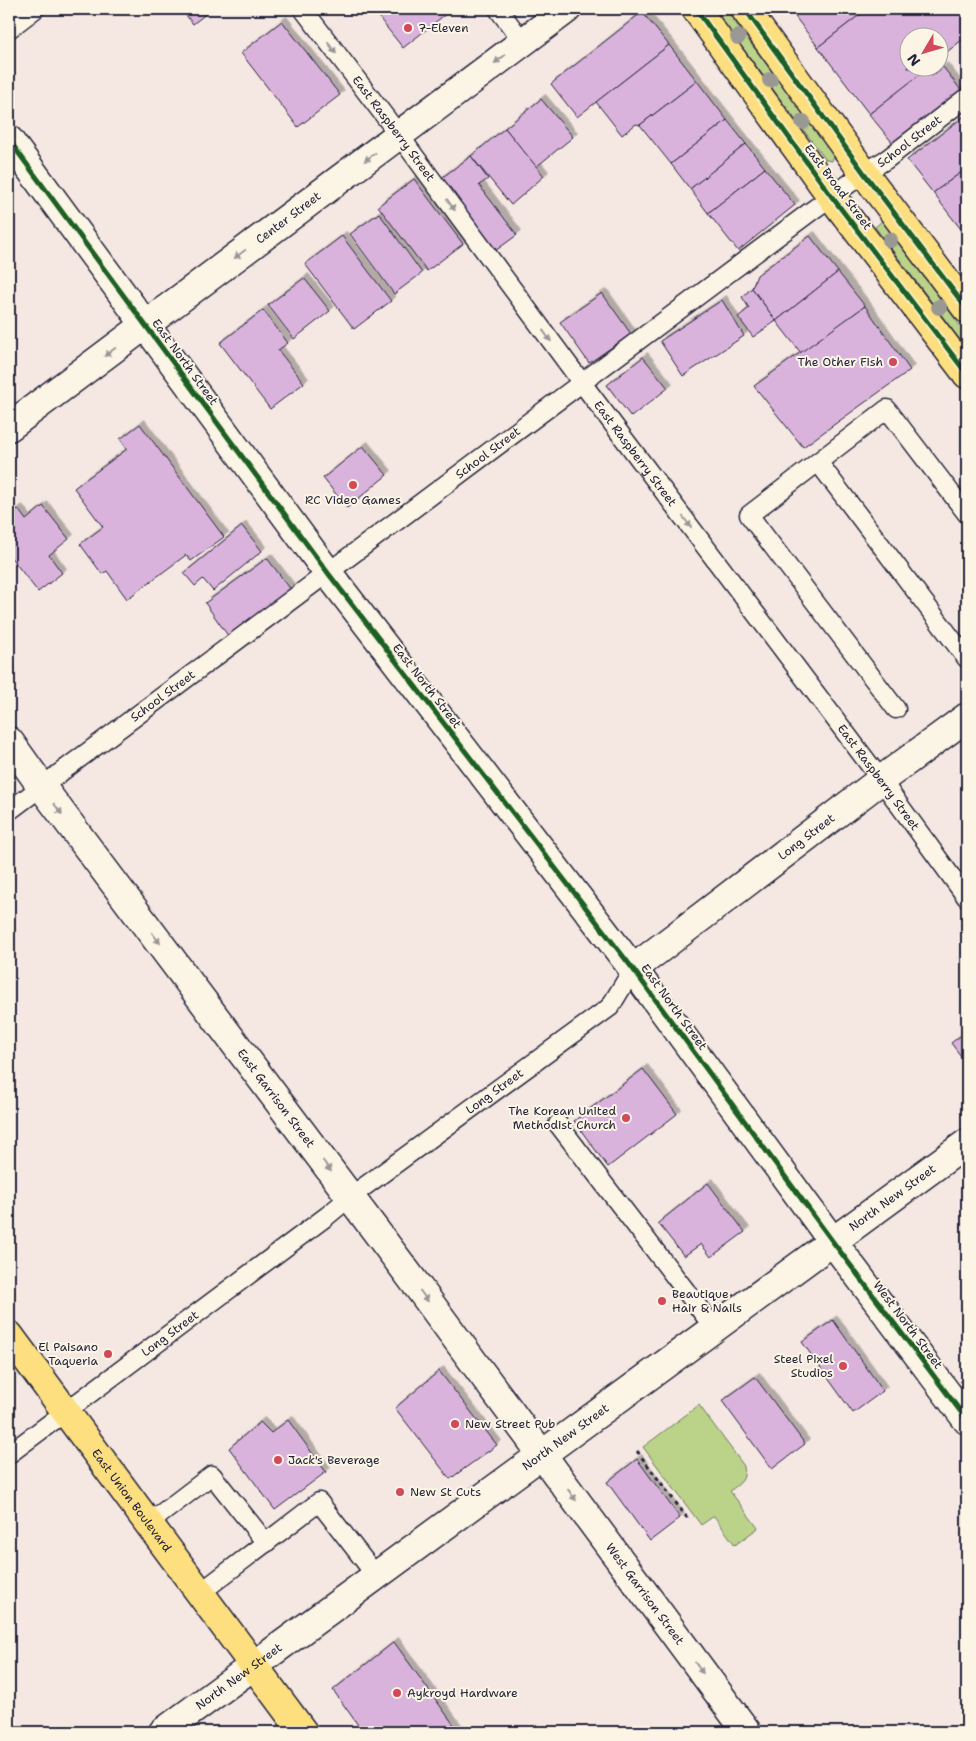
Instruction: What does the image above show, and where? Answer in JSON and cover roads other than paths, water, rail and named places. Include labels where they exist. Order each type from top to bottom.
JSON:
[{"type":"main road","name":"East Broad Street","points":[[696,9],[832,197],[967,374]]},
{"type":"main road","points":[[745,9],[864,173],[967,309]]},
{"type":"main road","name":"East Union Boulevard","points":[[9,1336],[302,1732]]},
{"type":"street","name":"Center Street","points":[[9,427],[567,9]]},
{"type":"street","name":"East North Street","points":[[9,140],[328,574],[633,969],[833,1242]]},
{"type":"street","name":"Long Street","points":[[633,969],[881,780],[967,717]]},
{"type":"street","name":"East Garrison Street","points":[[9,741],[543,1456]]},
{"type":"street","name":"North New Street","points":[[163,1732],[543,1456],[967,1143]]},
{"type":"street","name":"West North Street","points":[[833,1242],[967,1420]]},
{"type":"street","name":"West Garrison Street","points":[[543,1456],[746,1732]]},
{"type":"lane","points":[[9,29],[35,9]]},
{"type":"lane","name":"East Raspberry Street","points":[[302,9],[399,135],[967,898]]},
{"type":"lane","points":[[498,9],[523,42]]},
{"type":"lane","name":"School Street","points":[[9,811],[864,173],[887,158],[967,96]]},
{"type":"lane","points":[[896,709],[749,515],[887,409],[967,514]]},
{"type":"lane","points":[[818,462],[967,659]]},
{"type":"lane","name":"Long Street","points":[[9,1454],[350,1197],[610,1007],[633,969]]},
{"type":"lane","points":[[558,1124],[715,1328]]},
{"type":"lane","points":[[149,1523],[212,1475],[266,1543]]},
{"type":"lane","points":[[200,1594],[319,1502],[377,1577]]},
{"type":"place","name":"7-Eleven","points":[[408,28]]},
{"type":"place","name":"The Other Fish","points":[[893,362]]},
{"type":"place","name":"RC Video Games","points":[[353,485]]},
{"type":"place","name":"The Korean United Methodist Church","points":[[626,1118]]},
{"type":"place","name":"Beautique Hair & Nails","points":[[662,1301]]},
{"type":"place","name":"El Paisano Taqueria","points":[[108,1354]]},
{"type":"place","name":"Steel Pixel Studios","points":[[843,1366]]},
{"type":"place","name":"New Street Pub","points":[[455,1424]]},
{"type":"place","name":"Jack's Beverage","points":[[278,1460]]},
{"type":"place","name":"New St Cuts","points":[[400,1492]]},
{"type":"place","name":"Aykroyd Hardware","points":[[397,1693]]}]
